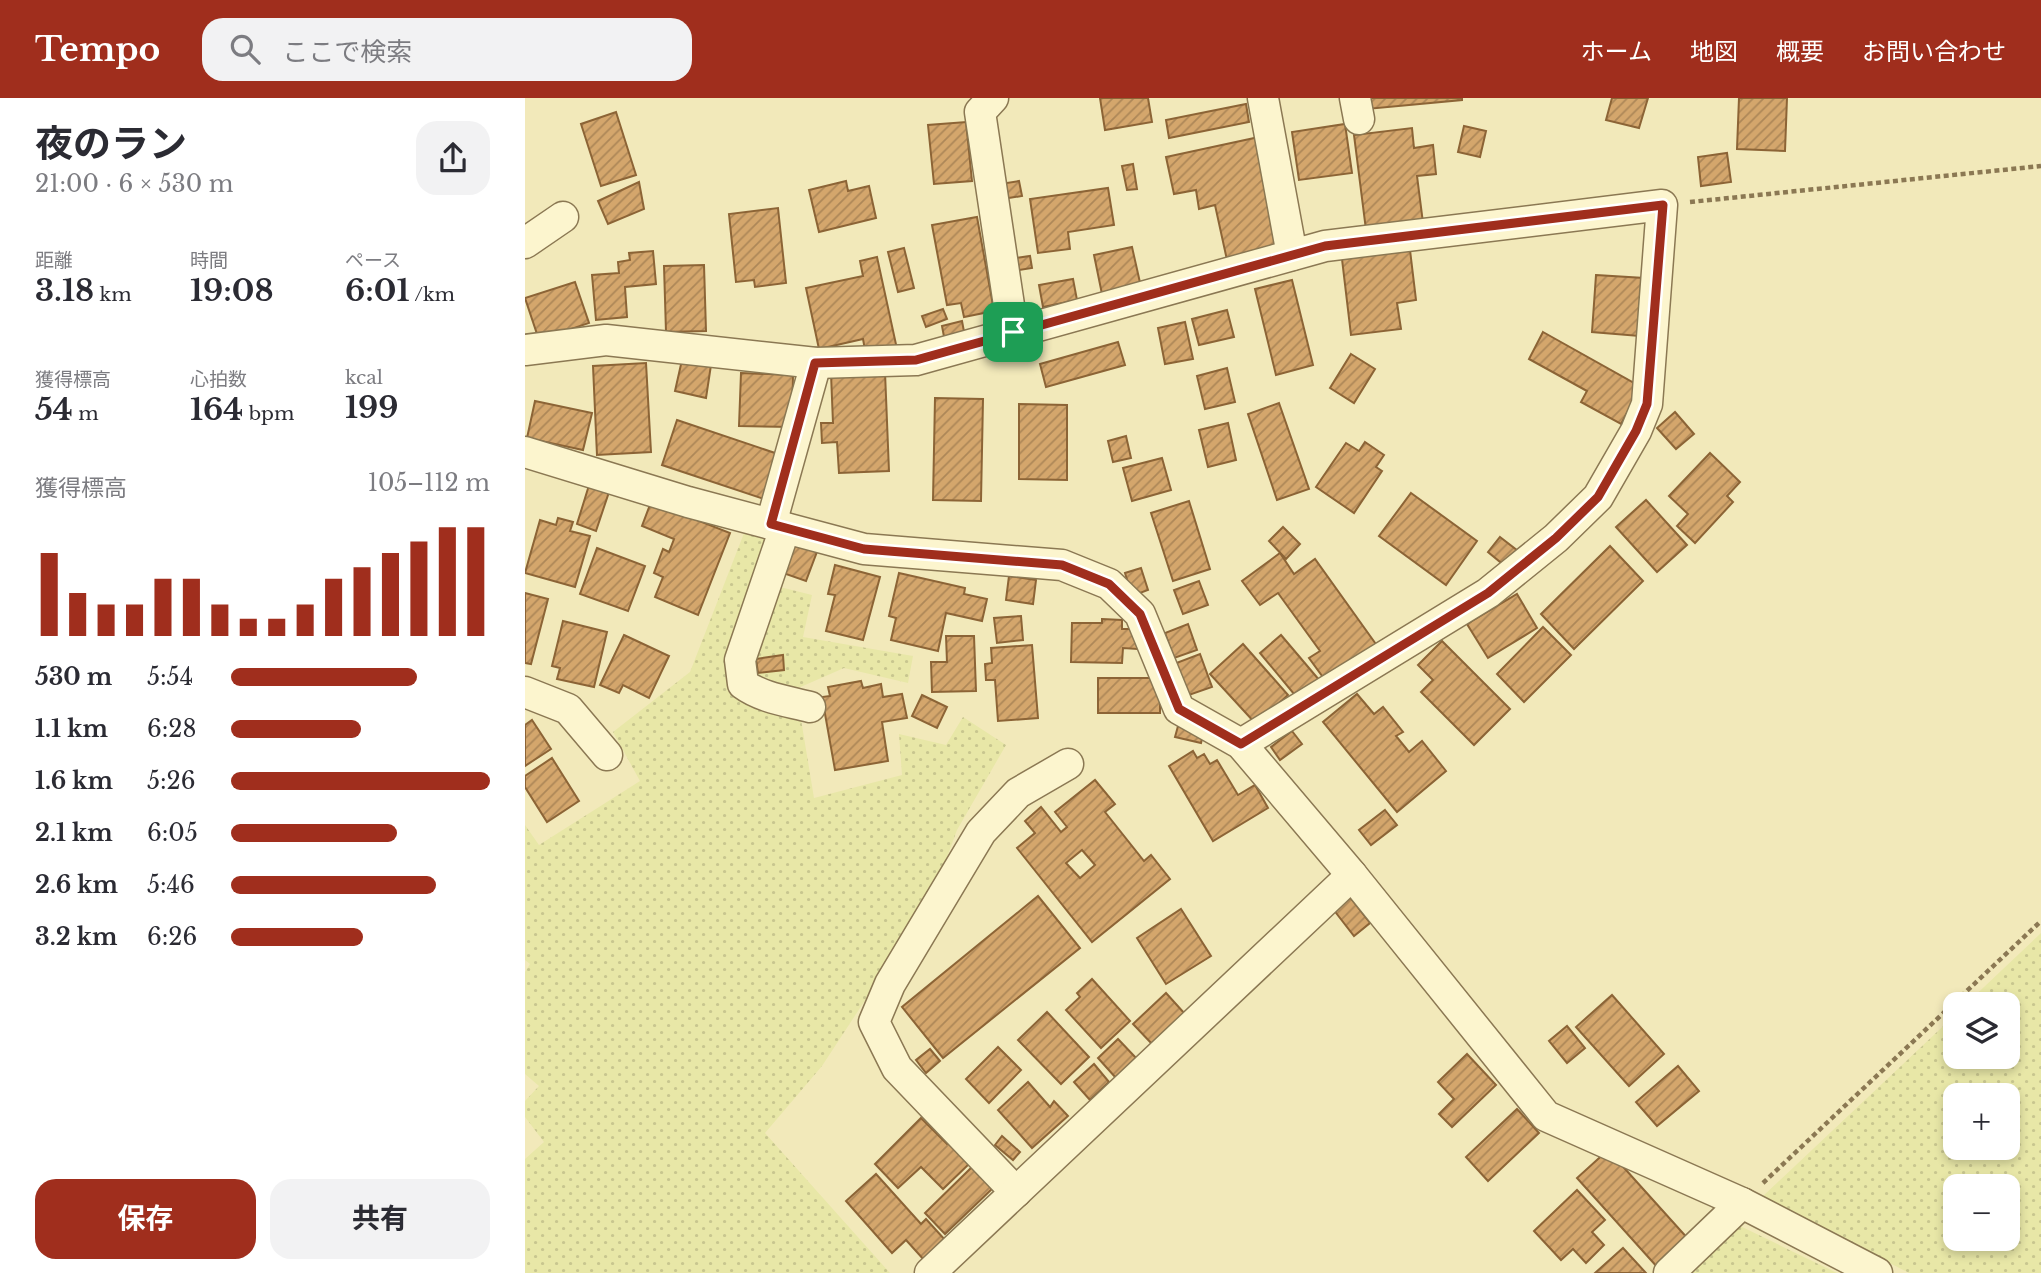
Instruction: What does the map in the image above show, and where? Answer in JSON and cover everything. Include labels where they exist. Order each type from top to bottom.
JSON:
[{"type":"street","points":[[993,98],[980,112],[1013,332]]},
{"type":"street","points":[[1263,98],[1292,255]]},
{"type":"street","points":[[525,350],[606,340],[815,363],[916,360],[1325,246],[1663,205],[1647,404],[1636,431],[1598,497],[1556,538],[1488,593],[1241,744]]},
{"type":"street","points":[[525,243],[563,217]]},
{"type":"street","points":[[810,706],[752,691],[743,684],[740,660],[778,526],[815,363]]},
{"type":"street","points":[[525,452],[688,502],[864,549],[1062,565],[1109,584],[1140,614],[1179,709],[1241,744],[1352,875],[1546,1116],[1742,1203],[1877,1273]]},
{"type":"street","points":[[525,692],[568,709],[607,755]]},
{"type":"street","points":[[1016,1192],[897,1068],[874,1022],[890,984],[981,832],[1018,793],[1068,764]]},
{"type":"street","points":[[930,1273],[1352,875]]},
{"type":"street","points":[[1669,1273],[1742,1203]]},
{"type":"path","points":[[1663,205],[2041,166]]},
{"type":"path","points":[[1742,1203],[2041,921]]},
{"type":"shaded area","points":[[746,528],[779,536],[764,583],[812,595],[803,637],[913,656],[908,683],[844,668],[796,689],[814,798],[902,775],[899,734],[946,745],[963,717],[1006,745],[957,830],[932,898],[822,1066],[765,1133],[890,1273],[525,1273],[525,1159],[544,1142],[525,1117],[525,1101],[539,1086],[525,1074],[525,972],[530,964],[525,960],[525,825],[539,845],[640,781],[613,732],[690,672]]},
{"type":"shaded area","points":[[2041,933],[2041,1273],[1909,1273],[1762,1197],[1943,1026],[1943,1069],[2020,1069],[2020,992],[1979,992]]},
{"type":"shaded area","points":[[1738,1225],[1837,1273],[1688,1273]]},
{"type":"building","points":[[1100,98],[1148,98],[1152,122],[1105,130]]},
{"type":"building","points":[[1366,98],[1462,98],[1462,100],[1367,109]]},
{"type":"building","points":[[1612,98],[1648,98],[1639,128],[1606,120]]},
{"type":"building","points":[[1739,98],[1787,98],[1785,151],[1737,149]]},
{"type":"building","points":[[1246,104],[1249,122],[1169,138],[1166,120]]},
{"type":"building","points":[[616,112],[636,175],[601,186],[581,124]]},
{"type":"building","points":[[966,122],[972,181],[934,184],[928,125]]},
{"type":"building","points":[[1345,124],[1352,173],[1299,180],[1292,132]]},
{"type":"building","points":[[1464,126],[1486,131],[1480,157],[1458,152]]},
{"type":"building","points":[[1412,128],[1414,148],[1433,145],[1436,174],[1417,176],[1423,223],[1366,230],[1354,135]]},
{"type":"building","points":[[1259,137],[1282,248],[1227,260],[1215,205],[1199,209],[1196,190],[1174,194],[1166,157]]},
{"type":"building","points":[[1727,153],[1731,182],[1701,186],[1698,157]]},
{"type":"building","points":[[1133,164],[1137,189],[1127,190],[1122,166]]},
{"type":"building","points":[[846,181],[848,191],[869,186],[876,218],[819,232],[809,190]]},
{"type":"building","points":[[1019,181],[1022,196],[1002,199],[1000,184]]},
{"type":"building","points":[[639,182],[644,209],[608,224],[598,201]]},
{"type":"building","points":[[1108,188],[1114,225],[1068,232],[1070,249],[1038,253],[1030,199]]},
{"type":"building","points":[[778,208],[786,283],[755,287],[754,280],[736,282],[729,214]]},
{"type":"building","points":[[977,217],[994,311],[964,317],[961,303],[947,305],[932,225]]},
{"type":"building","points":[[1132,247],[1141,287],[1102,294],[1094,255]]},
{"type":"building","points":[[904,248],[914,288],[898,292],[888,252]]},
{"type":"building","points":[[1410,250],[1416,300],[1397,303],[1401,329],[1351,335],[1342,259]]},
{"type":"building","points":[[653,251],[656,284],[625,287],[627,317],[596,320],[592,275],[619,273],[618,262],[630,260],[629,253]]},
{"type":"building","points":[[1030,256],[1032,268],[1012,271],[1010,259]]},
{"type":"building","points":[[877,257],[897,349],[866,355],[863,339],[819,349],[806,288],[863,276],[860,261]]},
{"type":"building","points":[[704,265],[706,331],[666,332],[664,266]]},
{"type":"building","points":[[1596,275],[1644,278],[1639,336],[1592,332]]},
{"type":"building","points":[[1073,279],[1077,300],[1043,307],[1039,285]]},
{"type":"building","points":[[1292,280],[1313,365],[1276,375],[1255,289]]},
{"type":"building","points":[[575,282],[589,323],[539,340],[525,298]]},
{"type":"building","points":[[943,309],[947,319],[926,327],[922,316]]},
{"type":"building","points":[[1227,310],[1234,337],[1199,345],[1192,319]]},
{"type":"building","points":[[962,321],[965,337],[945,342],[942,326]]},
{"type":"building","points":[[1185,322],[1193,359],[1165,364],[1158,328]]},
{"type":"building","points":[[1543,332],[1641,387],[1621,424],[1581,402],[1587,391],[1529,359]]},
{"type":"building","points":[[1118,342],[1125,365],[1046,387],[1040,364]]},
{"type":"building","points":[[1351,354],[1375,369],[1354,403],[1330,388]]},
{"type":"building","points":[[682,360],[711,365],[706,398],[675,391]]},
{"type":"building","points":[[646,363],[651,452],[597,455],[593,366]]},
{"type":"building","points":[[1227,368],[1235,402],[1205,409],[1197,376]]},
{"type":"building","points":[[885,372],[889,471],[839,473],[837,442],[822,443],[821,423],[833,423],[831,374]]},
{"type":"building","points":[[741,373],[793,375],[792,427],[739,426]]},
{"type":"building","points":[[935,398],[983,399],[981,501],[933,500]]},
{"type":"building","points":[[535,401],[592,413],[583,450],[527,438]]},
{"type":"building","points":[[1279,403],[1309,489],[1277,500],[1248,414]]},
{"type":"building","points":[[1019,404],[1067,405],[1067,480],[1019,479]]},
{"type":"building","points":[[1675,412],[1694,434],[1676,449],[1657,428]]},
{"type":"building","points":[[677,420],[778,454],[764,499],[662,465]]},
{"type":"building","points":[[1228,423],[1236,460],[1208,467],[1199,430]]},
{"type":"building","points":[[1126,436],[1131,458],[1113,462],[1108,441]]},
{"type":"building","points":[[1365,442],[1384,455],[1376,467],[1382,471],[1354,513],[1316,487],[1346,443],[1359,451]]},
{"type":"building","points":[[1710,453],[1740,482],[1727,496],[1733,502],[1695,543],[1677,526],[1688,514],[1669,496]]},
{"type":"building","points":[[1162,458],[1171,490],[1132,501],[1123,468]]},
{"type":"building","points":[[590,482],[610,489],[596,531],[577,524]]},
{"type":"building","points":[[1411,493],[1477,541],[1446,585],[1379,536]]},
{"type":"building","points":[[1646,500],[1687,545],[1657,572],[1616,527]]},
{"type":"building","points":[[1189,501],[1210,569],[1173,581],[1151,513]]},
{"type":"building","points":[[651,502],[730,533],[698,615],[655,597],[663,577],[654,573],[663,549],[669,552],[674,539],[642,526]]},
{"type":"building","points":[[558,518],[573,522],[570,531],[590,536],[575,587],[525,573],[540,520],[556,525]]},
{"type":"building","points":[[1283,527],[1300,544],[1286,559],[1269,541]]},
{"type":"building","points":[[1500,537],[1518,551],[1505,566],[1488,552]]},
{"type":"building","points":[[794,541],[818,549],[806,581],[783,573]]},
{"type":"building","points":[[1610,546],[1643,581],[1574,649],[1541,614]]},
{"type":"building","points":[[597,548],[645,566],[628,611],[580,594]]},
{"type":"building","points":[[1280,553],[1294,574],[1315,559],[1378,647],[1328,684],[1309,658],[1320,651],[1278,593],[1260,605],[1242,581]]},
{"type":"building","points":[[835,565],[880,577],[863,640],[826,631],[835,595],[828,594]]},
{"type":"building","points":[[1141,568],[1148,590],[1132,596],[1125,573]]},
{"type":"building","points":[[899,573],[965,588],[964,594],[987,599],[982,621],[946,613],[938,651],[891,640],[896,618],[889,616]]},
{"type":"building","points":[[1009,576],[1036,580],[1033,604],[1006,600]]},
{"type":"building","points":[[1199,581],[1208,605],[1183,614],[1174,590]]},
{"type":"building","points":[[525,593],[548,599],[531,664],[525,663]]},
{"type":"building","points":[[1517,594],[1537,628],[1488,658],[1467,624]]},
{"type":"building","points":[[1021,616],[1023,640],[997,643],[994,618]]},
{"type":"building","points":[[1102,619],[1122,620],[1122,629],[1137,629],[1137,649],[1123,648],[1122,663],[1071,662],[1072,623],[1102,623]]},
{"type":"building","points":[[563,621],[607,632],[594,687],[557,679],[560,668],[552,666]]},
{"type":"building","points":[[1188,624],[1197,650],[1174,658],[1165,633]]},
{"type":"building","points":[[1543,627],[1571,655],[1524,702],[1497,674]]},
{"type":"building","points":[[624,635],[669,656],[649,698],[623,685],[619,693],[600,685]]},
{"type":"building","points":[[1281,635],[1320,681],[1299,700],[1260,653]]},
{"type":"building","points":[[946,636],[974,636],[976,691],[932,692],[931,662],[947,662]]},
{"type":"building","points":[[1442,641],[1510,709],[1474,745],[1421,692],[1433,680],[1418,665]]},
{"type":"building","points":[[1243,644],[1288,695],[1256,724],[1210,674]]},
{"type":"building","points":[[1032,645],[1038,718],[998,721],[995,680],[986,680],[985,664],[992,663],[991,648]]},
{"type":"building","points":[[1200,654],[1212,687],[1183,697],[1171,665]]},
{"type":"building","points":[[783,655],[784,670],[758,673],[756,659]]},
{"type":"building","points":[[1098,678],[1160,678],[1160,713],[1098,713]]},
{"type":"building","points":[[861,681],[863,688],[881,684],[883,697],[902,694],[907,718],[882,722],[888,761],[835,770],[822,697],[830,696],[828,687]]},
{"type":"building","points":[[1357,694],[1374,714],[1383,707],[1403,732],[1396,736],[1409,752],[1422,741],[1446,771],[1397,812],[1323,722]]},
{"type":"building","points":[[922,695],[947,707],[937,728],[912,716]]},
{"type":"building","points":[[1180,719],[1203,735],[1201,743],[1175,737]]},
{"type":"building","points":[[532,720],[551,749],[525,766],[525,725]]},
{"type":"building","points":[[1292,731],[1302,744],[1280,760],[1271,747]]},
{"type":"building","points":[[1193,751],[1197,758],[1204,754],[1210,764],[1217,760],[1238,795],[1255,785],[1268,808],[1213,841],[1169,766]]},
{"type":"building","points":[[552,758],[579,801],[547,822],[525,787],[525,776]]},
{"type":"building","points":[[1095,780],[1115,804],[1105,812],[1144,861],[1151,855],[1170,879],[1092,942],[1017,848],[1035,833],[1025,821],[1041,807],[1061,832],[1067,827],[1055,812]],"holes":[[[1082,850],[1095,865],[1080,878],[1066,863]]]},
{"type":"building","points":[[1385,810],[1397,825],[1371,845],[1359,830]]},
{"type":"building","points":[[1038,896],[1080,948],[943,1058],[902,1007]]},
{"type":"building","points":[[1349,896],[1370,923],[1354,936],[1333,909]]},
{"type":"building","points":[[1181,909],[1211,956],[1166,984],[1137,938]]},
{"type":"building","points":[[1092,979],[1130,1021],[1101,1048],[1066,1010],[1080,997],[1077,993]]},
{"type":"building","points":[[1166,993],[1185,1014],[1153,1045],[1133,1024]]},
{"type":"building","points":[[1612,995],[1664,1054],[1629,1086],[1576,1027]]},
{"type":"building","points":[[1047,1012],[1089,1057],[1061,1084],[1018,1040]]},
{"type":"building","points":[[1567,1026],[1585,1048],[1567,1063],[1549,1041]]},
{"type":"building","points":[[1118,1039],[1137,1059],[1116,1078],[1098,1058]]},
{"type":"building","points":[[998,1047],[1021,1070],[989,1103],[966,1079]]},
{"type":"building","points":[[930,1049],[940,1061],[926,1073],[916,1060]]},
{"type":"building","points":[[1467,1054],[1496,1085],[1452,1127],[1439,1114],[1454,1099],[1438,1082]]},
{"type":"building","points":[[1094,1064],[1109,1082],[1090,1100],[1074,1082]]},
{"type":"building","points":[[1678,1066],[1699,1091],[1657,1126],[1636,1102]]},
{"type":"building","points":[[1028,1082],[1050,1107],[1054,1101],[1068,1116],[1032,1148],[998,1110]]},
{"type":"building","points":[[1517,1109],[1539,1133],[1488,1181],[1466,1157]]},
{"type":"building","points":[[921,1118],[970,1163],[943,1189],[921,1167],[898,1188],[875,1164]]},
{"type":"building","points":[[1002,1136],[1020,1152],[1013,1160],[995,1145]]},
{"type":"building","points":[[1608,1150],[1690,1241],[1659,1269],[1577,1178]]},
{"type":"building","points":[[972,1167],[993,1188],[945,1234],[925,1213]]},
{"type":"building","points":[[876,1174],[921,1224],[926,1219],[946,1241],[925,1261],[906,1240],[892,1253],[846,1201]]},
{"type":"building","points":[[1577,1190],[1605,1220],[1592,1232],[1604,1245],[1586,1263],[1573,1249],[1561,1260],[1534,1231]]},
{"type":"building","points":[[1623,1248],[1646,1273],[1595,1273]]},
{"type":"route","points":[[1663,205],[1647,404],[1636,431],[1598,497],[1556,538],[1488,593],[1241,744],[1179,709],[1140,614],[1109,584],[1062,565],[864,549],[771,524],[815,363],[916,360],[1013,332],[1325,246],[1663,205]]}]
